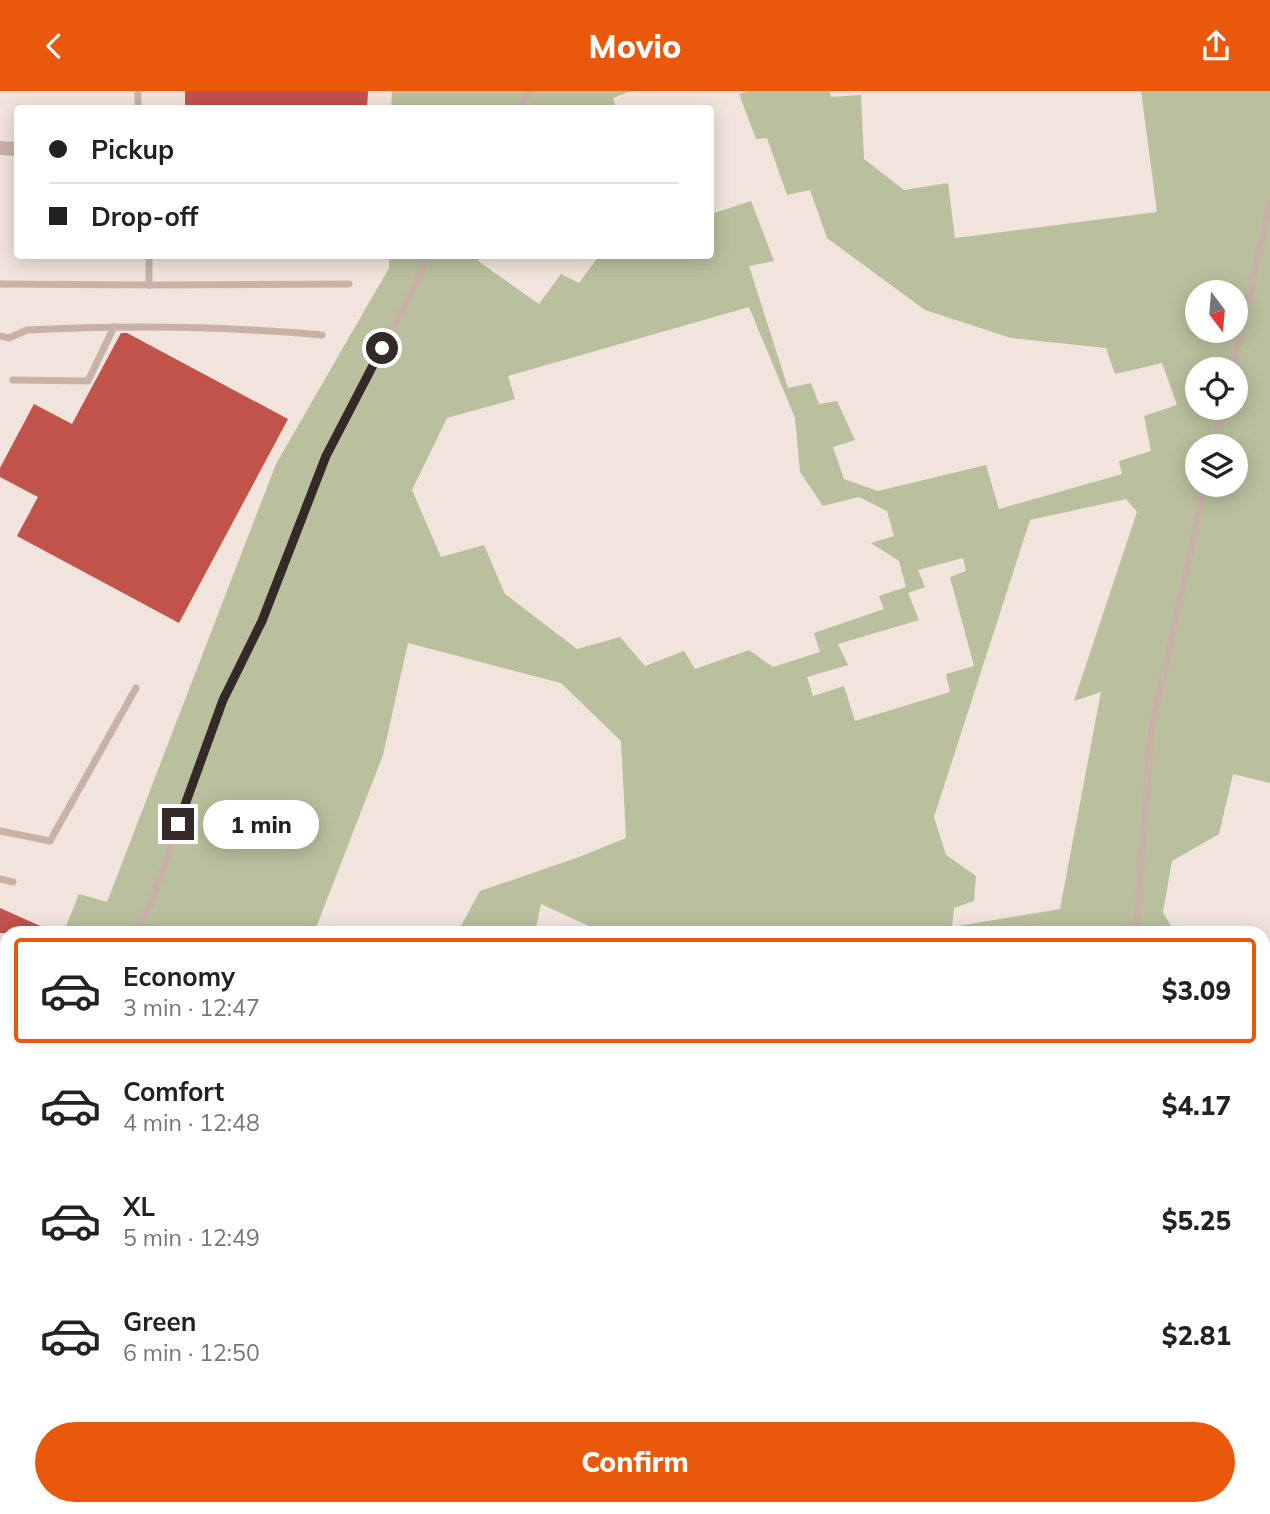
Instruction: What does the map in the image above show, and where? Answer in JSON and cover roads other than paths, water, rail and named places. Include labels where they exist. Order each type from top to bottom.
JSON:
[{"type":"lane","points":[[1235,357],[1270,204]]},
{"type":"lane","points":[[149,259],[149,285]]},
{"type":"lane","points":[[139,926],[151,903],[223,700],[262,621],[326,456],[421,274],[426,259]]},
{"type":"lane","points":[[0,284],[349,284]]},
{"type":"lane","points":[[13,380],[88,381],[114,327]]},
{"type":"lane","points":[[0,337],[9,338],[27,330],[114,327],[238,327],[322,335]]},
{"type":"lane","points":[[1137,926],[1151,732],[1202,497]]},
{"type":"lane","points":[[0,831],[50,841],[136,688]]},
{"type":"lane","points":[[0,879],[13,882]]}]
